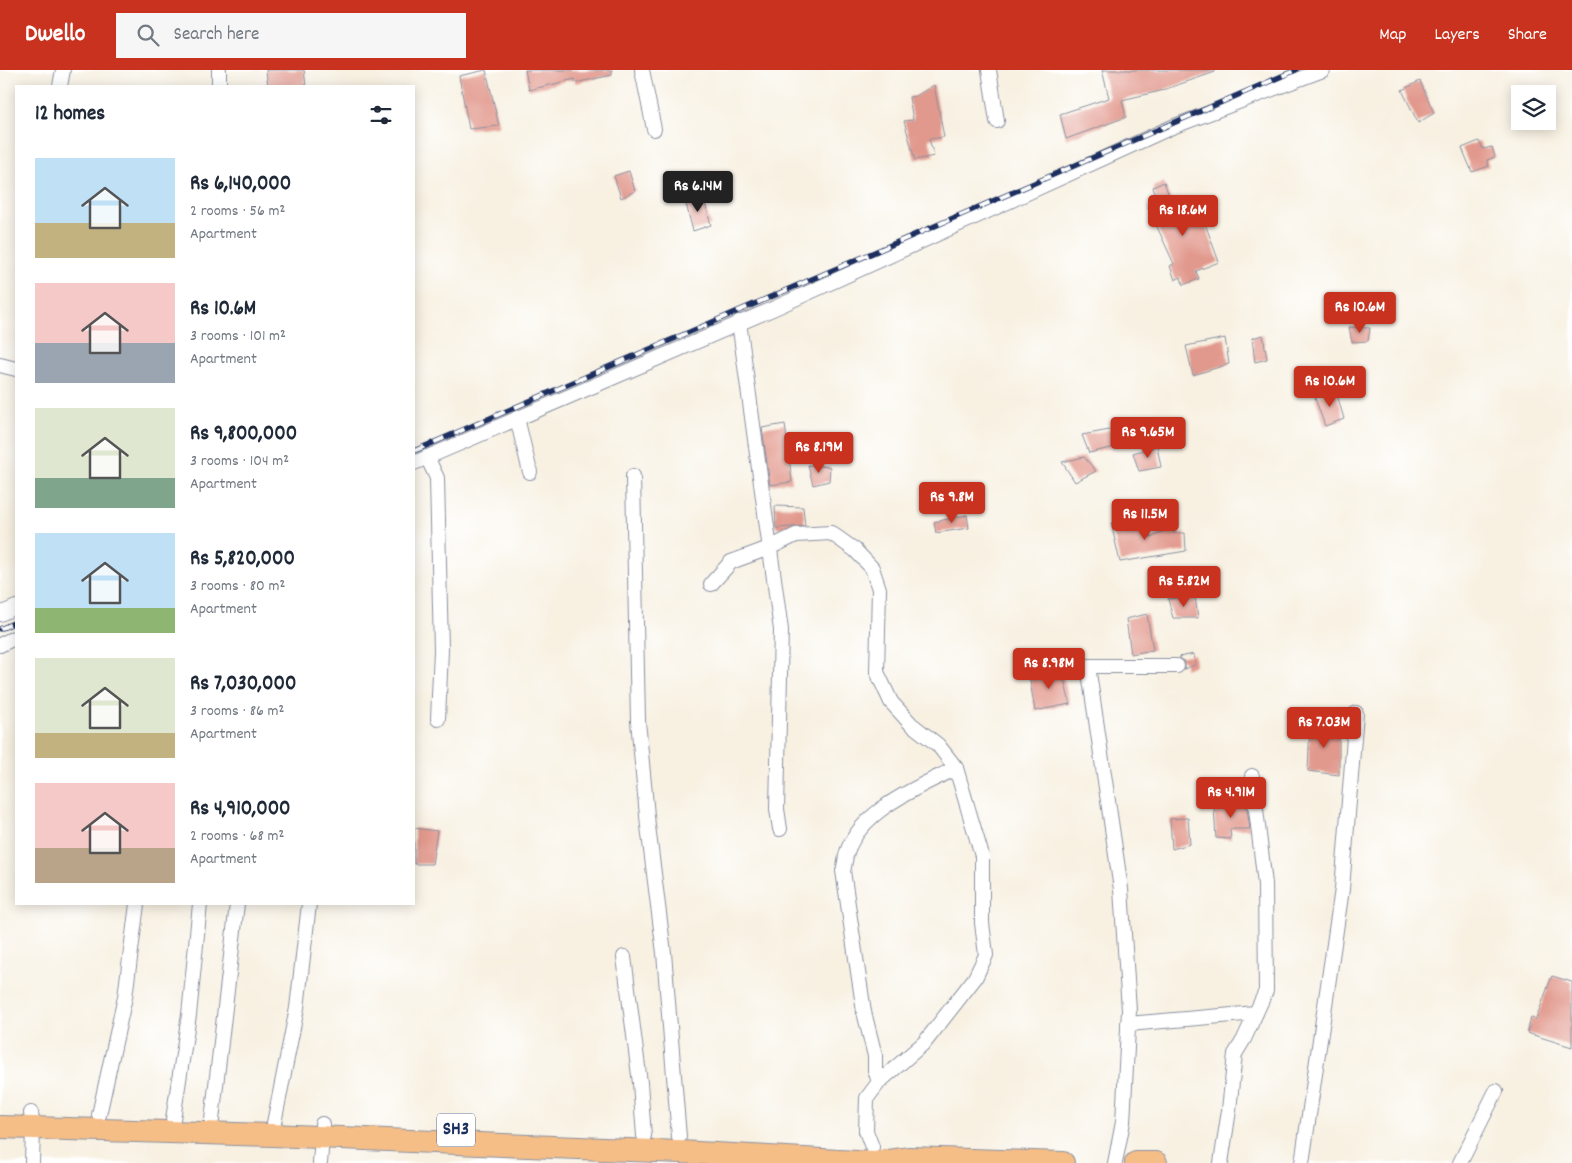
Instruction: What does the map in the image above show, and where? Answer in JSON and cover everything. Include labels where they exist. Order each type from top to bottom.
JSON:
[{"type":"main road","name":"SH3","points":[[0,1112],[32,1121],[322,1131],[644,1136],[679,1151],[875,1163],[910,1158],[1063,1163]]},
{"type":"main road","name":"SH3","points":[[0,1127],[32,1121],[99,1115],[274,1123],[322,1131],[623,1157],[679,1151],[872,1147],[910,1158]]},
{"type":"main road","points":[[1136,1163],[1156,1163]]},
{"type":"street","points":[[60,85],[62,70]]},
{"type":"street","points":[[219,70],[219,85]]},
{"type":"street","points":[[642,70],[654,130]]},
{"type":"street","points":[[990,70],[997,121]]},
{"type":"street","points":[[415,463],[739,322],[1172,128],[1324,70]]},
{"type":"street","points":[[739,322],[781,630],[777,809],[780,830]]},
{"type":"street","points":[[1,369],[15,369]]},
{"type":"street","points":[[517,418],[530,472]]},
{"type":"street","points":[[427,457],[438,478],[441,650],[438,719]]},
{"type":"street","points":[[632,476],[638,721],[648,826],[664,953],[679,1151]]},
{"type":"street","points":[[711,584],[731,562],[769,548],[796,535],[831,533],[854,550],[872,568],[879,589],[877,672],[891,702],[911,724],[938,745],[956,768],[982,856],[982,923],[986,955],[975,978],[925,1042],[879,1082],[867,1098],[866,1130],[872,1147]]},
{"type":"street","points":[[0,614],[15,607]]},
{"type":"street","points":[[0,644],[15,637]]},
{"type":"street","points":[[1115,1163],[1123,1122],[1129,1010],[1121,889],[1088,666],[1177,666]]},
{"type":"street","points":[[1302,1163],[1342,889],[1356,713]]},
{"type":"street","points":[[879,1082],[875,1070],[875,1056],[864,1012],[843,871],[847,852],[858,832],[888,804],[956,768]]},
{"type":"street","points":[[1221,1163],[1235,1054],[1266,991],[1265,884],[1252,776]]},
{"type":"street","points":[[99,1115],[125,997],[137,905]]},
{"type":"street","points":[[173,1119],[189,1015],[200,905]]},
{"type":"street","points":[[212,1120],[238,905]]},
{"type":"street","points":[[274,1123],[297,1008],[308,905]]},
{"type":"street","points":[[624,957],[640,1083],[644,1136]]},
{"type":"street","points":[[1128,1024],[1256,1014]]},
{"type":"street","points":[[1460,1163],[1496,1091]]},
{"type":"street","points":[[32,1121],[32,1163]]},
{"type":"street","points":[[320,1163],[322,1131]]},
{"type":"building","points":[[266,70],[304,70],[306,85],[268,85]]},
{"type":"building","points":[[486,70],[499,126],[469,129],[459,76]]},
{"type":"building","points":[[525,70],[612,70],[612,75],[575,83],[575,79],[529,90]]},
{"type":"building","points":[[1102,70],[1215,70],[1215,72],[1160,91],[1122,100],[1126,117],[1066,139],[1060,114],[1109,98]]},
{"type":"building","points":[[1420,81],[1434,113],[1418,123],[1402,90]]},
{"type":"building","points":[[934,85],[944,137],[929,139],[934,156],[915,160],[904,121],[913,120],[909,97],[916,96]]},
{"type":"building","points":[[1479,141],[1483,149],[1492,147],[1495,157],[1487,160],[1489,166],[1472,172],[1462,148]]},
{"type":"building","points":[[629,171],[635,191],[621,198],[614,176]]},
{"type":"building","points":[[1164,182],[1176,214],[1199,207],[1219,262],[1196,271],[1199,279],[1183,285],[1181,277],[1175,280],[1170,266],[1174,264],[1148,207],[1157,203],[1153,187]]},
{"type":"building","points":[[703,196],[711,225],[693,231],[685,200]]},
{"type":"building","points":[[1349,327],[1370,328],[1368,341],[1352,342]]},
{"type":"building","points":[[1263,335],[1267,359],[1255,362],[1252,338]]},
{"type":"building","points":[[1225,338],[1229,364],[1193,375],[1186,346]]},
{"type":"building","points":[[1336,391],[1344,419],[1325,426],[1315,398]]},
{"type":"building","points":[[785,424],[792,482],[770,485],[762,428]]},
{"type":"building","points":[[1115,429],[1119,446],[1089,453],[1082,435]]},
{"type":"building","points":[[1157,446],[1161,467],[1139,471],[1133,453]]},
{"type":"building","points":[[1084,457],[1096,471],[1075,482],[1062,462]]},
{"type":"building","points":[[808,465],[830,467],[829,481],[813,485]]},
{"type":"building","points":[[775,506],[803,507],[805,526],[776,528]]},
{"type":"building","points":[[967,515],[969,528],[936,533],[934,522]]},
{"type":"building","points":[[1128,518],[1129,524],[1147,519],[1151,538],[1173,526],[1173,533],[1185,533],[1186,551],[1120,562],[1111,523]]},
{"type":"building","points":[[1195,596],[1198,618],[1173,618],[1168,599]]},
{"type":"building","points":[[1147,614],[1153,650],[1131,654],[1126,619]]},
{"type":"building","points":[[1194,654],[1195,665],[1185,669],[1185,662],[1179,657]]},
{"type":"building","points":[[1062,671],[1070,704],[1035,711],[1029,675]]},
{"type":"building","points":[[1339,723],[1339,775],[1308,771],[1310,724]]},
{"type":"building","points":[[1246,801],[1250,829],[1230,829],[1231,839],[1216,838],[1214,807]]},
{"type":"building","points":[[1188,818],[1190,844],[1172,849],[1170,819]]},
{"type":"building","points":[[415,828],[437,831],[432,864],[415,864]]},
{"type":"building","points":[[1552,976],[1572,982],[1572,1047],[1527,1033],[1531,1018],[1536,1019]]},
{"type":"railway","points":[[415,451],[1296,70]]},
{"type":"railway","points":[[0,629],[15,622]]}]
